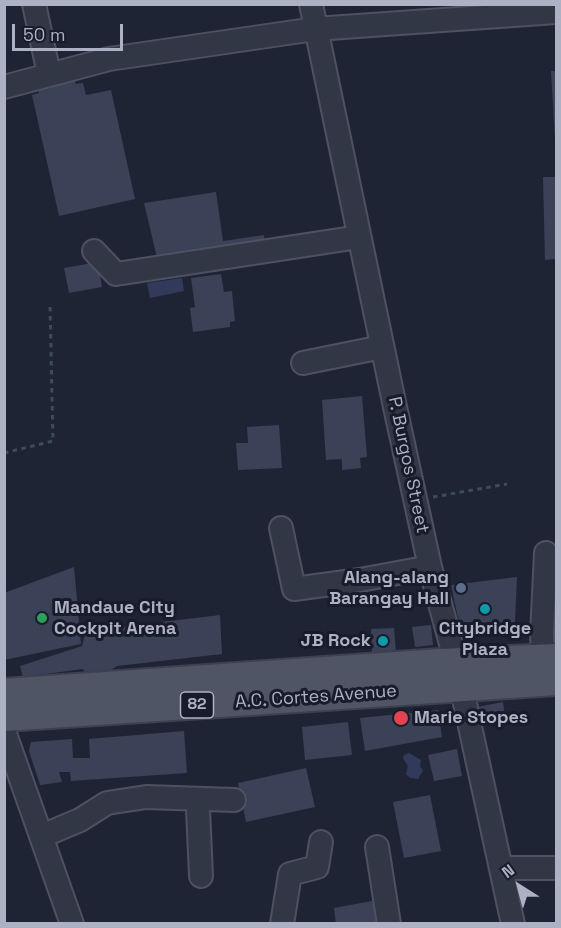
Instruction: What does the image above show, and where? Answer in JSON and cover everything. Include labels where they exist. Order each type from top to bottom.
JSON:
[{"type":"main road","name":"A.C. Cortes Avenue","points":[[4,693],[229,690],[458,675],[552,666]]},
{"type":"main road","name":"A.C. Cortes Avenue","points":[[4,717],[229,690]]},
{"type":"street","points":[[34,4],[49,74]]},
{"type":"street","name":"P. Burgos Street","points":[[311,4],[430,567],[458,675],[513,924]]},
{"type":"street","points":[[4,87],[109,58],[315,29],[513,9],[556,12]]},
{"type":"street","points":[[94,251],[116,274],[359,237]]},
{"type":"street","points":[[303,363],[382,347]]},
{"type":"street","points":[[281,528],[294,589],[430,567]]},
{"type":"street","points":[[546,553],[542,634],[552,666]]},
{"type":"street","points":[[4,731],[72,924]]},
{"type":"street","points":[[42,836],[80,820],[108,803],[146,797],[234,800]]},
{"type":"street","points":[[200,799],[198,809],[201,876]]},
{"type":"street","points":[[282,924],[290,874],[317,867],[321,842]]},
{"type":"street","points":[[377,847],[389,924]]},
{"type":"street","points":[[501,868],[556,868]]},
{"type":"path","points":[[4,453],[53,441],[50,304]]},
{"type":"path","points":[[416,499],[507,484]]},
{"type":"water","points":[[182,278],[184,291],[150,298],[147,283]]},
{"type":"water","points":[[409,753],[421,760],[420,766],[423,771],[418,779],[410,778],[406,774],[408,766],[403,758]]},
{"type":"building","points":[[551,71],[556,71],[556,140],[555,140]]},
{"type":"building","points":[[74,77],[76,84],[83,83],[86,95],[111,90],[135,199],[59,216],[32,95],[39,93],[37,86]]},
{"type":"building","points":[[543,177],[556,177],[556,259],[545,260]]},
{"type":"building","points":[[216,192],[223,241],[264,235],[265,248],[158,262],[144,203]]},
{"type":"building","points":[[98,262],[102,287],[69,293],[64,268]]},
{"type":"building","points":[[221,274],[224,292],[232,291],[235,321],[230,322],[230,327],[193,332],[190,308],[195,307],[191,278]]},
{"type":"building","points":[[362,396],[367,457],[360,458],[361,468],[342,470],[342,459],[326,460],[322,400]]},
{"type":"building","points":[[279,425],[282,468],[238,470],[236,443],[248,443],[247,427]]},
{"type":"building","name":"Mandaue City Cockpit Arena","points":[[74,567],[81,644],[4,660],[4,593]]},
{"type":"building","name":"Citybridge Plaza","points":[[517,577],[515,623],[460,627],[451,585]]},
{"type":"building","points":[[220,615],[222,654],[117,666],[104,675],[87,678],[83,669],[23,677],[20,666],[82,646],[86,631]]},
{"type":"building","points":[[431,625],[433,645],[415,647],[412,627]]},
{"type":"building","name":"JB Rock","points":[[394,628],[396,653],[372,655],[371,629]]},
{"type":"building","points":[[503,702],[505,717],[480,722],[477,707]]},
{"type":"building","points":[[438,710],[442,737],[365,751],[360,718]]},
{"type":"building","points":[[348,722],[352,755],[305,760],[302,727]]},
{"type":"building","points":[[184,731],[187,773],[71,781],[70,772],[59,772],[62,782],[40,785],[29,751],[31,742],[72,739],[73,758],[90,758],[89,739]]},
{"type":"building","points":[[457,749],[462,776],[434,781],[428,755]]},
{"type":"building","points":[[306,768],[315,807],[246,822],[238,783]]},
{"type":"building","points":[[430,795],[441,851],[404,858],[393,802]]},
{"type":"building","points":[[377,900],[381,924],[336,924],[334,908]]},
{"type":"place","name":"Alang-alang Barangay Hall","points":[[461,588]]},
{"type":"place","name":"Citybridge Plaza","points":[[485,609]]},
{"type":"place","name":"Mandaue City Cockpit Arena","points":[[42,618]]},
{"type":"place","name":"JB Rock","points":[[383,641]]},
{"type":"place","name":"Marie Stopes","points":[[401,718]]}]
